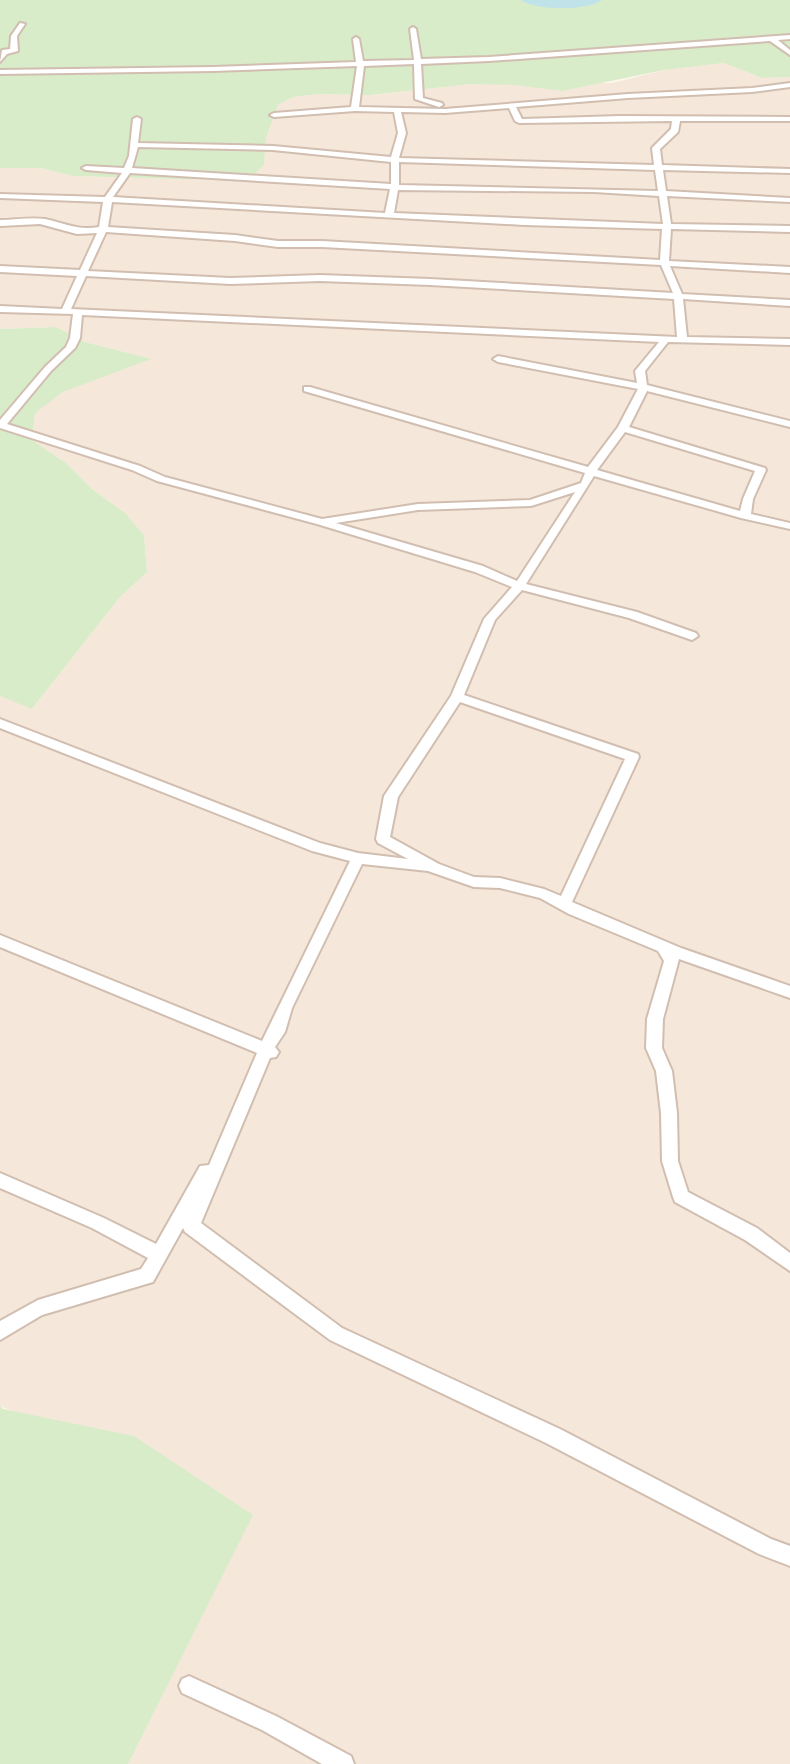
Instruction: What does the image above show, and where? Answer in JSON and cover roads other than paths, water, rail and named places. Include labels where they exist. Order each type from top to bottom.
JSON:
[{"type":"street","points":[[0,60],[5,52],[14,51],[14,36],[22,24]]},
{"type":"street","points":[[413,29],[418,61],[419,99],[440,106],[445,111]]},
{"type":"street","points":[[0,72],[501,58],[790,37]]},
{"type":"street","points":[[355,109],[361,64],[356,39]]},
{"type":"street","points":[[772,39],[790,54]]},
{"type":"street","points":[[274,115],[355,109],[445,111],[752,90],[790,85]]},
{"type":"street","points":[[511,105],[519,121],[790,119]]},
{"type":"street","points":[[389,215],[402,133],[397,109]]},
{"type":"street","points":[[676,118],[674,130],[656,148],[667,225],[664,262],[678,295],[682,339]]},
{"type":"street","points":[[65,312],[103,229],[108,198],[124,177],[133,156],[137,119]]},
{"type":"street","points":[[133,145],[274,148],[396,160],[790,171]]},
{"type":"street","points":[[86,168],[395,187],[663,192],[790,200]]},
{"type":"street","points":[[0,196],[108,198],[599,225],[790,229]]},
{"type":"street","points":[[0,223],[52,223],[60,230],[103,229],[235,238],[278,244],[322,244],[790,270]]},
{"type":"street","points":[[0,269],[230,281],[320,278],[402,281],[790,303]]},
{"type":"street","points":[[0,309],[502,329],[665,340],[790,342]]},
{"type":"street","points":[[78,312],[75,338],[70,348],[48,369],[1,425],[136,468],[161,479],[321,522],[479,569],[519,586],[633,615],[692,636]]},
{"type":"street","points":[[665,340],[640,371],[643,388],[623,428],[591,471],[585,485],[519,586],[489,619],[457,697],[391,796],[383,839],[434,868],[474,882],[500,883],[544,894],[676,952],[790,992]]},
{"type":"street","points":[[498,359],[619,381],[790,424]]},
{"type":"street","points":[[307,389],[745,516],[790,526]]},
{"type":"street","points":[[623,428],[761,470],[748,499],[745,516]]},
{"type":"street","points":[[321,522],[418,507],[531,503],[585,485]]},
{"type":"street","points":[[457,697],[632,757],[564,904]]},
{"type":"street","points":[[1,724],[317,847],[358,858],[434,868]]},
{"type":"street","points":[[0,1331],[38,1308],[147,1276],[268,1062],[284,1008],[358,858]]},
{"type":"street","points":[[0,941],[271,1052]]},
{"type":"street","points":[[665,950],[672,960],[655,1019],[654,1048],[664,1071],[669,1112],[670,1161],[681,1197],[751,1234],[790,1263]]},
{"type":"street","points":[[277,1024],[191,1227],[336,1334],[553,1436],[766,1547],[790,1556]]},
{"type":"street","points":[[0,1180],[97,1223],[159,1255]]},
{"type":"street","points":[[189,1686],[269,1723],[343,1764]]},
{"type":"waterway","points":[[527,0],[552,4],[596,0]]}]
